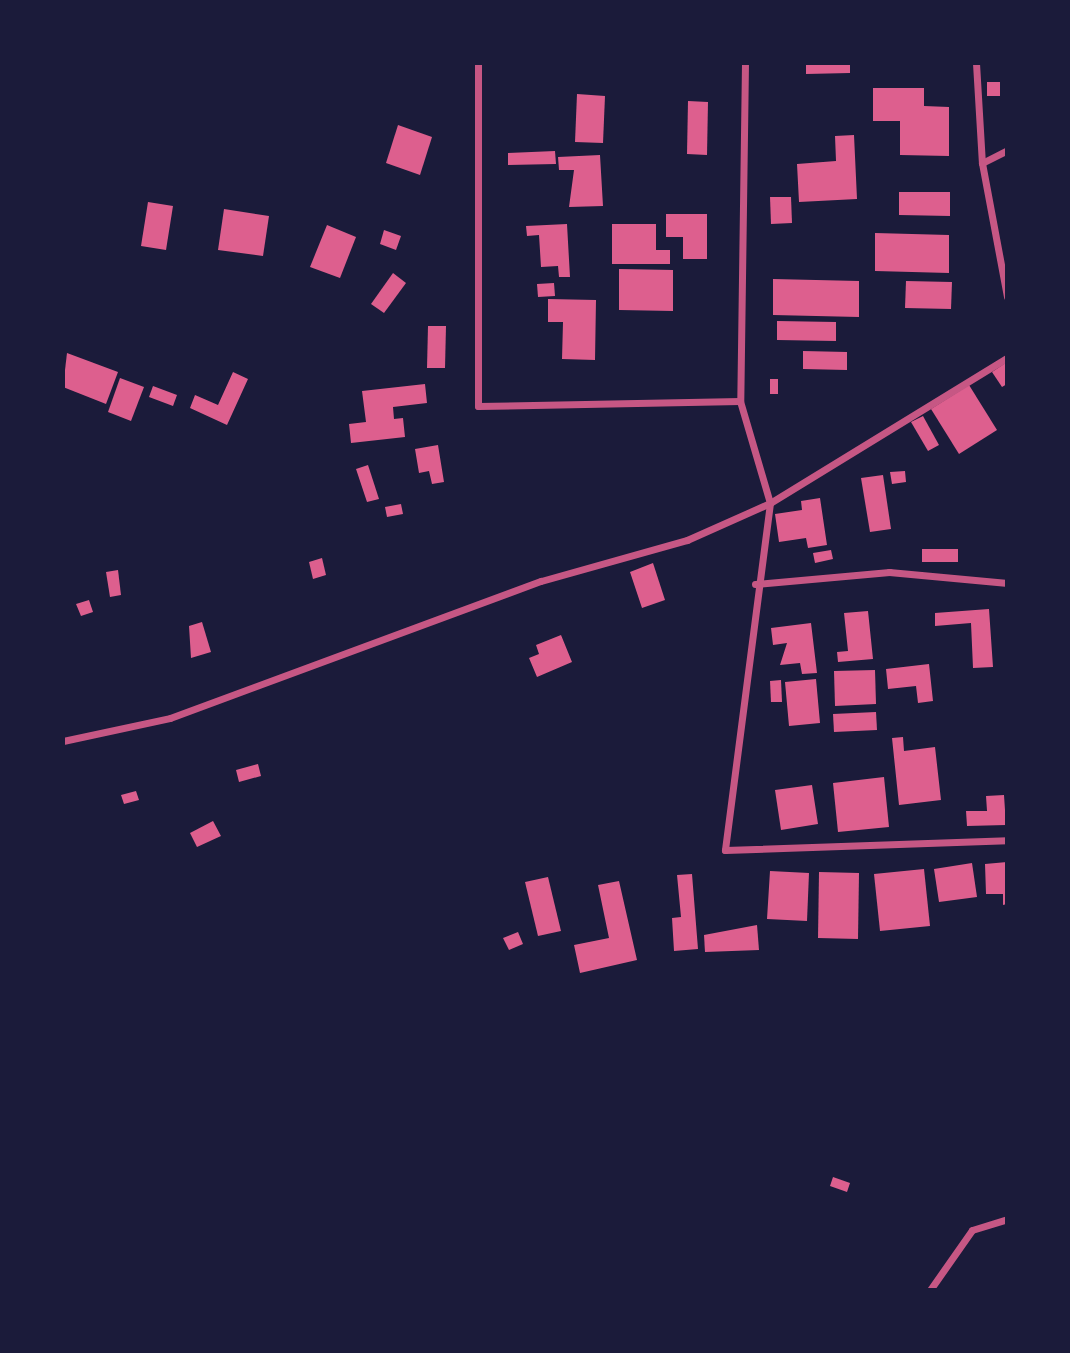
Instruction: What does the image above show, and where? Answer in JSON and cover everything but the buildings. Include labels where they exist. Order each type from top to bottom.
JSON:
[{"type":"street","points":[[478,63],[478,406],[740,401]]},
{"type":"street","points":[[745,63],[740,401],[770,503],[755,583],[725,850],[1007,840]]},
{"type":"street","points":[[976,63],[982,163],[1007,297]]},
{"type":"street","points":[[982,163],[1007,150]]},
{"type":"street","points":[[63,741],[170,718],[541,581],[687,540],[770,503],[1007,358]]},
{"type":"street","points":[[755,583],[889,572],[1007,583]]},
{"type":"street","points":[[930,1290],[972,1230],[1007,1219]]}]
